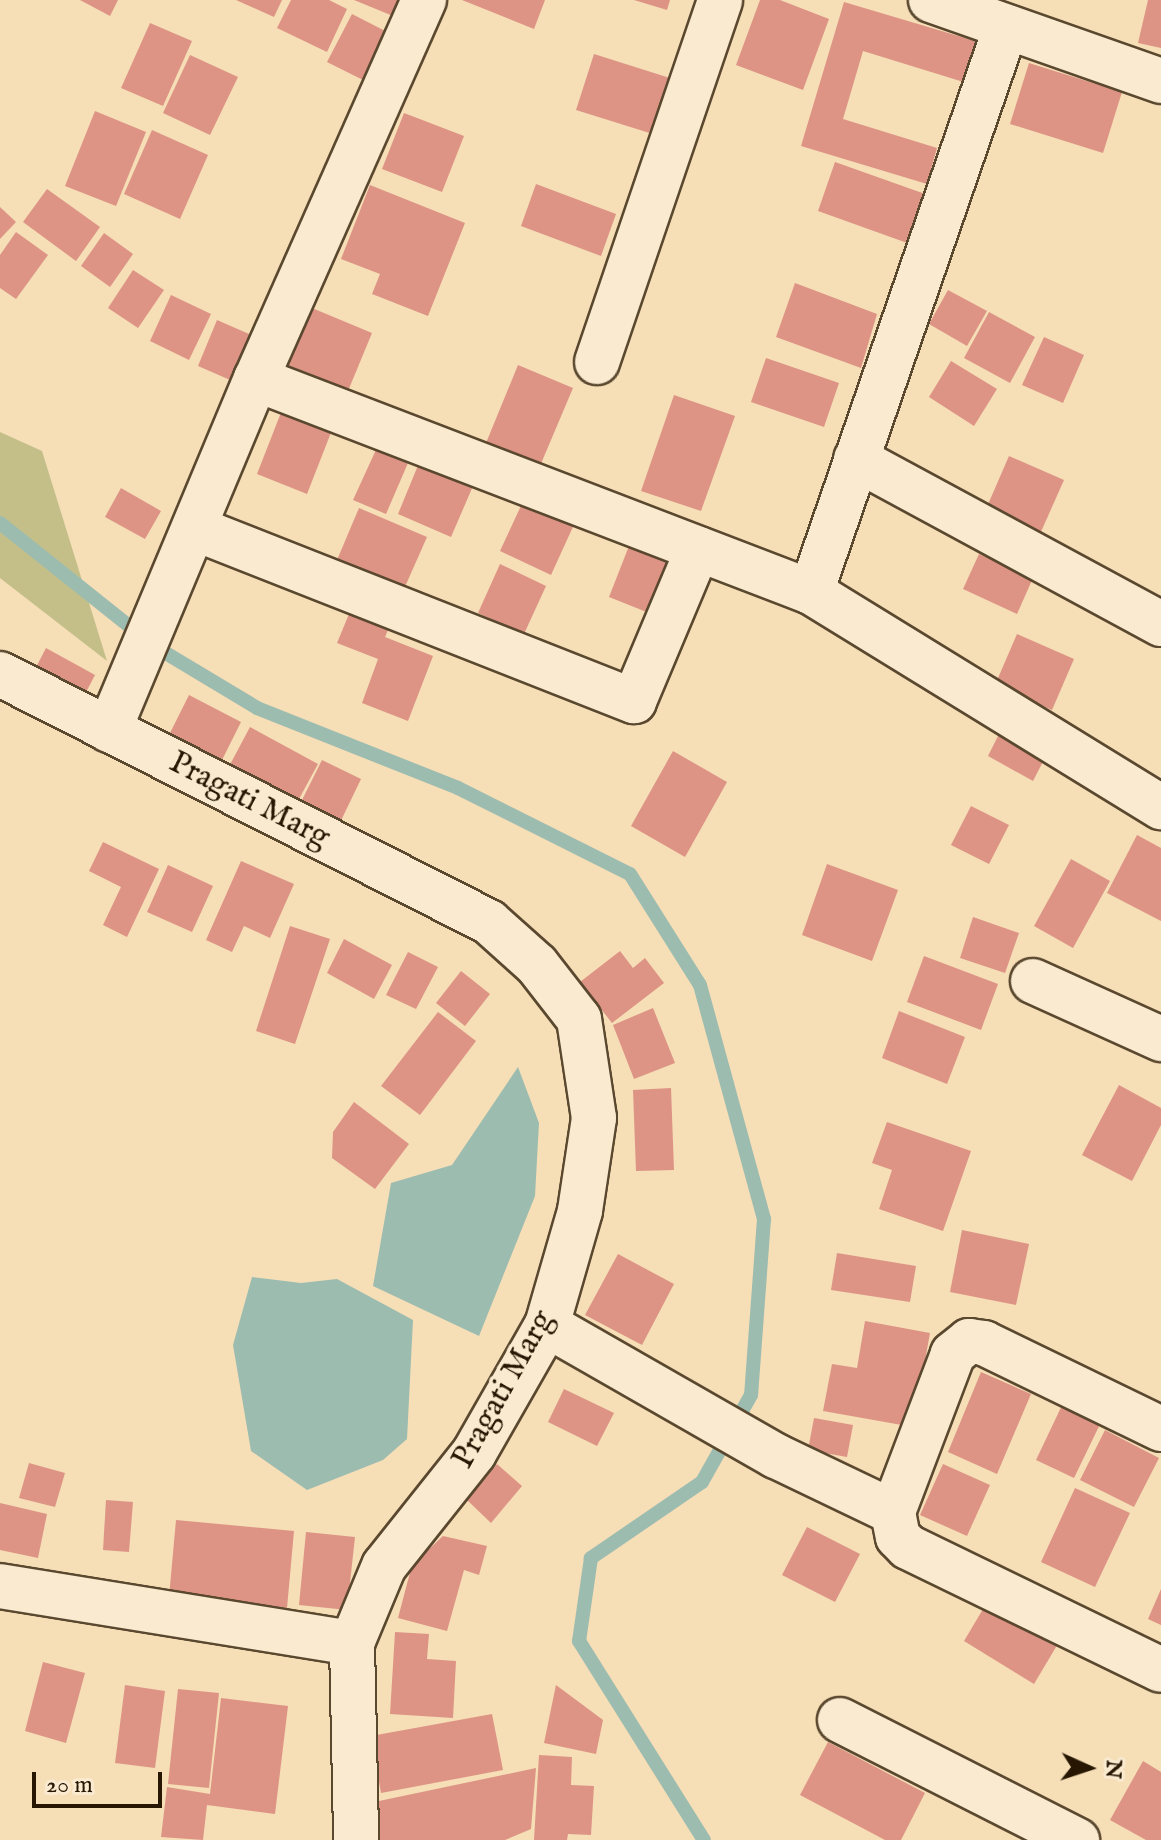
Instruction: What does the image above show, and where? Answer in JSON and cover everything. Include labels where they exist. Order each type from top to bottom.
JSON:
[{"type":"street","points":[[109,730],[256,379],[424,0]]},
{"type":"street","points":[[597,362],[720,0]]},
{"type":"street","points":[[931,0],[1161,81]]},
{"type":"street","points":[[811,592],[1006,27]]},
{"type":"street","points":[[256,379],[811,592],[1161,807]]},
{"type":"street","points":[[856,459],[1161,624]]},
{"type":"street","points":[[194,528],[634,701],[698,549]]},
{"type":"street","name":"Pragati Marg","points":[[0,674],[489,922],[537,965],[579,1019],[594,1118],[580,1211],[547,1325],[474,1453],[384,1566],[352,1643],[356,1840]]},
{"type":"street","points":[[1033,981],[1161,1039]]},
{"type":"street","points":[[547,1325],[776,1456],[893,1512]]},
{"type":"street","points":[[1161,1429],[984,1343],[969,1341],[953,1354],[893,1512],[898,1537],[908,1547],[1161,1670]]},
{"type":"street","points":[[0,1586],[352,1643]]},
{"type":"street","points":[[840,1720],[1077,1840]]},
{"type":"shaded area","points":[[0,432],[42,451],[107,661],[0,578]]},
{"type":"shaded area","points":[[518,1067],[539,1123],[535,1196],[479,1336],[373,1286],[391,1183],[452,1165]]},
{"type":"shaded area","points":[[252,1277],[301,1283],[337,1279],[413,1320],[407,1439],[383,1460],[307,1490],[251,1451],[233,1345]]},
{"type":"building","points":[[80,0],[118,0],[110,16]]},
{"type":"building","points":[[236,0],[282,0],[274,17]]},
{"type":"building","points":[[291,0],[329,0],[347,9],[327,52],[277,28]]},
{"type":"building","points":[[354,0],[400,0],[393,16]]},
{"type":"building","points":[[462,0],[545,0],[534,29]]},
{"type":"building","points":[[634,0],[670,0],[667,10]]},
{"type":"building","points":[[760,0],[780,0],[829,19],[803,90],[736,65]]},
{"type":"building","points":[[1148,0],[1161,0],[1161,48],[1138,43]]},
{"type":"building","points":[[844,2],[982,43],[970,84],[863,51],[843,119],[937,148],[927,184],[801,146]]},
{"type":"building","points":[[352,14],[397,37],[373,85],[327,62]]},
{"type":"building","points":[[150,23],[192,41],[163,106],[121,88]]},
{"type":"building","points":[[594,54],[673,79],[656,135],[576,110]]},
{"type":"building","points":[[190,55],[238,77],[210,135],[163,113]]},
{"type":"building","points":[[1029,63],[1122,92],[1103,153],[1010,124]]},
{"type":"building","points":[[95,111],[146,132],[116,206],[65,186]]},
{"type":"building","points":[[404,113],[464,136],[442,192],[382,169]]},
{"type":"building","points":[[152,130],[208,155],[180,219],[124,194]]},
{"type":"building","points":[[835,162],[928,195],[910,244],[818,211]]},
{"type":"building","points":[[536,184],[616,214],[601,256],[521,226]]},
{"type":"building","points":[[370,185],[465,223],[428,316],[372,294],[380,274],[341,259]]},
{"type":"building","points":[[47,189],[100,227],[76,261],[23,222]]},
{"type":"building","points":[[0,207],[16,222],[0,239]]},
{"type":"building","points":[[16,232],[48,255],[16,299],[0,288],[0,255]]},
{"type":"building","points":[[104,233],[133,254],[110,287],[81,266]]},
{"type":"building","points":[[133,270],[164,290],[138,328],[108,308]]},
{"type":"building","points":[[795,283],[877,314],[861,368],[776,337]]},
{"type":"building","points":[[948,290],[987,311],[967,346],[929,324]]},
{"type":"building","points":[[171,295],[211,314],[189,360],[150,341]]},
{"type":"building","points":[[312,308],[372,333],[348,391],[288,366]]},
{"type":"building","points":[[989,312],[1035,337],[1010,383],[964,358]]},
{"type":"building","points":[[217,320],[256,337],[237,383],[198,366]]},
{"type":"building","points":[[1044,337],[1084,355],[1063,403],[1022,385]]},
{"type":"building","points":[[766,358],[839,383],[824,427],[751,402]]},
{"type":"building","points":[[951,361],[997,389],[974,426],[929,397]]},
{"type":"building","points":[[518,365],[573,388],[540,466],[486,443]]},
{"type":"building","points":[[674,395],[735,416],[701,511],[641,491]]},
{"type":"building","points":[[282,410],[332,430],[307,494],[257,474]]},
{"type":"building","points":[[380,441],[411,456],[386,514],[353,500]]},
{"type":"building","points":[[1009,456],[1064,480],[1040,534],[986,509]]},
{"type":"building","points":[[419,463],[473,486],[451,537],[398,514]]},
{"type":"building","points":[[121,488],[161,511],[145,539],[105,517]]},
{"type":"building","points":[[526,495],[577,518],[551,575],[500,551]]},
{"type":"building","points":[[359,508],[427,537],[404,589],[337,560]]},
{"type":"building","points":[[629,546],[674,564],[654,615],[609,597]]},
{"type":"building","points":[[979,554],[1033,578],[1017,614],[963,589]]},
{"type":"building","points":[[500,564],[546,586],[524,634],[478,613]]},
{"type":"building","points":[[349,614],[388,630],[385,637],[433,656],[408,721],[362,703],[378,659],[337,643]]},
{"type":"building","points":[[1017,634],[1074,659],[1052,710],[995,685]]},
{"type":"building","points":[[46,648],[95,675],[83,698],[34,671]]},
{"type":"building","points":[[189,695],[241,722],[216,772],[164,745]]},
{"type":"building","points":[[1003,726],[1049,750],[1033,781],[988,756]]},
{"type":"building","points":[[250,727],[318,764],[293,810],[225,774]]},
{"type":"building","points":[[673,751],[727,782],[685,857],[631,826]]},
{"type":"building","points":[[322,760],[361,779],[335,833],[295,814]]},
{"type":"building","points":[[971,806],[1009,825],[989,864],[951,845]]},
{"type":"building","points":[[1137,835],[1161,848],[1161,921],[1107,893]]},
{"type":"building","points":[[103,842],[159,869],[127,937],[103,925],[121,887],[89,871]]},
{"type":"building","points":[[1071,859],[1110,881],[1073,948],[1034,926]]},
{"type":"building","points":[[241,861],[294,884],[270,938],[244,926],[232,952],[206,940]]},
{"type":"building","points":[[827,864],[898,890],[872,961],[802,935]]},
{"type":"building","points":[[168,865],[213,886],[192,932],[147,912]]},
{"type":"building","points":[[973,917],[1019,933],[1005,973],[960,958]]},
{"type":"building","points":[[290,926],[330,939],[295,1044],[256,1031]]},
{"type":"building","points":[[344,939],[392,965],[374,999],[327,973]]},
{"type":"building","points":[[620,951],[633,968],[645,958],[664,983],[612,1023],[580,982]]},
{"type":"building","points":[[408,952],[438,967],[416,1009],[386,995]]},
{"type":"building","points":[[924,956],[998,984],[981,1030],[907,1002]]},
{"type":"building","points":[[461,971],[490,994],[465,1026],[436,1003]]},
{"type":"building","points":[[653,1008],[675,1063],[634,1079],[613,1025]]},
{"type":"building","points":[[899,1011],[965,1037],[947,1084],[882,1058]]},
{"type":"building","points":[[438,1012],[476,1041],[420,1115],[381,1086]]},
{"type":"building","points":[[1119,1085],[1161,1108],[1161,1125],[1132,1181],[1082,1155]]},
{"type":"building","points":[[671,1088],[674,1170],[636,1171],[633,1090]]},
{"type":"building","points":[[354,1102],[409,1144],[375,1189],[332,1158],[333,1132]]},
{"type":"building","points":[[887,1122],[971,1151],[943,1231],[879,1209],[892,1170],[872,1163]]},
{"type":"building","points":[[962,1230],[1029,1244],[1016,1305],[950,1292]]},
{"type":"building","points":[[837,1253],[916,1266],[910,1302],[831,1290]]},
{"type":"building","points":[[618,1254],[674,1284],[642,1345],[585,1315]]},
{"type":"building","points":[[865,1321],[930,1333],[913,1427],[823,1411],[832,1364],[857,1368]]},
{"type":"building","points":[[981,1372],[1031,1394],[997,1474],[948,1452]]},
{"type":"building","points":[[564,1389],[614,1413],[597,1446],[548,1422]]},
{"type":"building","points":[[1065,1399],[1103,1418],[1074,1478],[1036,1460]]},
{"type":"building","points":[[814,1418],[853,1425],[847,1457],[808,1450]]},
{"type":"building","points":[[1105,1430],[1159,1458],[1134,1507],[1080,1480]]},
{"type":"building","points":[[29,1463],[65,1473],[55,1507],[19,1498]]},
{"type":"building","points":[[497,1464],[522,1486],[491,1523],[467,1500]]},
{"type":"building","points":[[943,1464],[990,1485],[967,1536],[920,1515]]},
{"type":"building","points":[[1075,1488],[1130,1513],[1095,1587],[1041,1562]]},
{"type":"building","points":[[106,1500],[133,1502],[129,1552],[103,1550]]},
{"type":"building","points":[[0,1503],[47,1514],[38,1558],[0,1550]]},
{"type":"building","points":[[176,1520],[294,1531],[287,1608],[169,1597]]},
{"type":"building","points":[[807,1527],[860,1554],[835,1602],[782,1575]]},
{"type":"building","points":[[306,1532],[355,1537],[347,1610],[299,1605]]},
{"type":"building","points":[[443,1536],[487,1546],[479,1575],[464,1570],[447,1631],[398,1618],[412,1565]]},
{"type":"building","points":[[1161,1589],[1161,1625],[1148,1619]]},
{"type":"building","points":[[989,1599],[1059,1642],[1034,1684],[964,1641]]},
{"type":"building","points":[[395,1632],[429,1634],[427,1659],[456,1661],[453,1718],[390,1714]]},
{"type":"building","points":[[43,1662],[85,1673],[66,1743],[25,1731]]},
{"type":"building","points":[[125,1685],[165,1691],[155,1768],[115,1763]]},
{"type":"building","points":[[556,1685],[603,1720],[596,1754],[544,1743]]},
{"type":"building","points":[[178,1689],[219,1693],[209,1788],[168,1784]]},
{"type":"building","points":[[221,1698],[288,1706],[275,1814],[207,1805],[203,1840],[161,1837],[167,1787],[210,1794]]},
{"type":"building","points":[[492,1714],[503,1770],[381,1793],[371,1736]]},
{"type":"building","points":[[828,1742],[925,1793],[901,1840],[885,1840],[800,1795]]},
{"type":"building","points":[[539,1755],[572,1757],[571,1785],[594,1786],[591,1835],[568,1834],[567,1840],[534,1840]]},
{"type":"building","points":[[1143,1761],[1161,1772],[1161,1840],[1146,1840],[1110,1820]]},
{"type":"building","points":[[536,1768],[531,1829],[505,1840],[378,1840],[379,1801]]},
{"type":"waterway","points":[[0,523],[154,646],[257,708],[458,788],[630,874],[700,985],[764,1219],[751,1395],[702,1482],[591,1558],[579,1641],[704,1840]]}]
